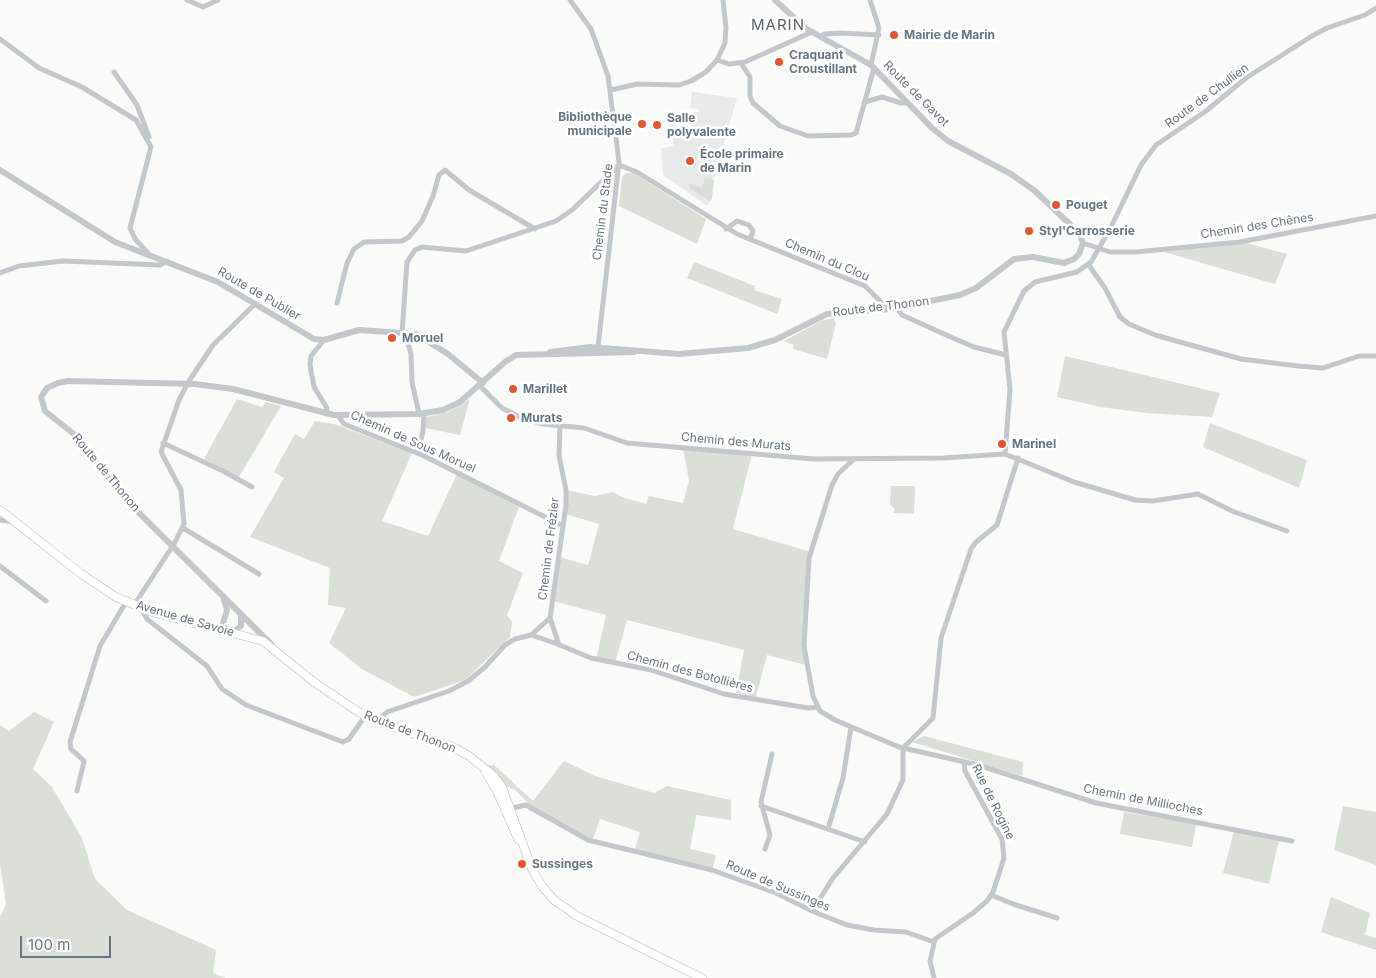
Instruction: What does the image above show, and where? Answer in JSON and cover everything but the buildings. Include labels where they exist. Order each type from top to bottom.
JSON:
[{"type":"main road","name":"Avenue de Savoie","points":[[0,510],[84,576],[134,605],[232,632],[263,642],[276,650]]},
{"type":"main road","name":"Route de Thonon","points":[[276,650],[314,682],[365,716],[453,747],[482,766],[498,781],[539,883],[561,906],[702,978]]},
{"type":"street","points":[[187,0],[203,7],[218,0]]},
{"type":"street","name":"Chemin du Stade","points":[[570,0],[591,29],[611,90],[619,165],[598,350]]},
{"type":"street","name":"Route de Gavot","points":[[775,0],[812,32],[873,66],[932,128],[951,143],[1028,185],[1076,230],[1083,244]]},
{"type":"street","points":[[741,63],[750,76],[750,96],[753,103],[780,126],[804,136],[855,134],[865,102],[879,35],[878,21],[870,0]]},
{"type":"street","points":[[611,90],[637,84],[668,85],[686,83],[706,72],[717,60],[726,38],[724,3]]},
{"type":"street","name":"Route de Chullien","points":[[1088,264],[1110,230],[1143,160],[1156,145],[1206,111],[1242,81],[1312,36],[1327,28],[1365,15],[1376,8]]},
{"type":"street","points":[[717,60],[729,64],[741,63],[812,32]]},
{"type":"street","points":[[820,36],[841,32],[879,35]]},
{"type":"street","points":[[0,39],[39,68],[82,87],[129,115],[139,125],[151,147]]},
{"type":"street","points":[[114,72],[137,104],[151,147],[130,228],[135,239],[148,253]]},
{"type":"street","points":[[865,102],[882,97],[901,103],[908,102]]},
{"type":"street","points":[[417,453],[423,432],[422,413],[412,382],[411,354],[404,333],[406,262],[409,256],[415,250],[422,247],[466,251],[563,218],[619,165]]},
{"type":"street","name":"Chemin du Clou","points":[[619,165],[637,172],[726,228],[750,240],[865,286],[888,309]]},
{"type":"street","name":"Route de Publier","points":[[0,170],[115,242],[148,253],[224,285],[314,339],[324,340]]},
{"type":"street","points":[[337,303],[347,263],[354,250],[364,242],[402,241],[409,237],[422,221],[431,201],[439,175],[445,170],[469,190],[535,229]]},
{"type":"street","name":"Chemin des Chênes","points":[[1083,244],[1097,249],[1130,253],[1235,242],[1376,216]]},
{"type":"street","points":[[726,228],[737,221],[749,225],[753,230],[750,240]]},
{"type":"street","name":"Route de Thonon","points":[[276,650],[120,493],[75,435],[45,411],[41,397],[50,386],[63,382],[188,384],[233,389],[326,414],[422,413],[454,406],[512,357],[525,353],[564,356],[598,350],[686,354],[748,348],[775,340],[827,314],[896,308],[966,293],[1009,262],[1020,258],[1060,263],[1071,261],[1079,254],[1083,244]]},
{"type":"street","points":[[0,273],[19,266],[64,261],[160,264],[168,261]]},
{"type":"street","points":[[1286,531],[1232,511],[1198,494],[1153,501],[1135,500],[1074,482],[1006,454],[1010,389],[1005,329],[1028,288],[1040,280],[1077,272],[1088,264],[1105,288],[1120,317],[1129,324],[1155,335],[1224,355],[1288,365],[1323,368],[1358,356],[1376,356]]},
{"type":"street","points":[[77,791],[84,761],[71,749],[70,742],[100,646],[134,605],[183,528],[182,495],[162,454],[163,443],[188,384],[218,339],[255,304]]},
{"type":"street","points":[[896,308],[900,314],[974,347],[1006,355]]},
{"type":"street","points":[[326,414],[327,408],[314,387],[310,365],[311,356],[324,340],[355,330],[404,333],[425,338],[455,359],[481,385]]},
{"type":"street","name":"Chemin des Murats","points":[[481,385],[495,403],[513,414],[533,422],[584,428],[622,442],[807,458],[943,458],[1006,454]]},
{"type":"street","name":"Chemin de Sous Moruel","points":[[338,415],[339,420],[348,426],[417,453],[563,526]]},
{"type":"street","name":"Chemin de Frézier","points":[[377,721],[384,713],[461,685],[480,672],[510,642],[531,635],[550,618],[566,494],[559,456],[560,426]]},
{"type":"street","points":[[163,443],[252,487]]},
{"type":"street","points":[[817,707],[811,690],[804,646],[810,558],[832,485],[838,474],[854,458]]},
{"type":"street","points":[[812,911],[833,878],[884,819],[900,789],[904,775],[903,748],[933,718],[941,638],[971,549],[997,525],[1018,458]]},
{"type":"street","points":[[0,520],[17,523]]},
{"type":"street","points":[[183,528],[259,574]]},
{"type":"street","points":[[0,566],[46,601]]},
{"type":"street","points":[[222,597],[227,610],[222,630]]},
{"type":"street","points":[[134,605],[149,621],[207,666],[222,689],[246,705],[343,742],[349,739],[365,716]]},
{"type":"street","points":[[232,632],[241,626],[240,613]]},
{"type":"street","points":[[550,618],[559,644]]},
{"type":"street","name":"Chemin des Botollières","points":[[531,635],[559,644],[596,660],[651,670],[724,694],[804,708],[817,707]]},
{"type":"street","name":"Rue de Rogine","points":[[817,707],[825,714],[851,727],[903,748],[964,762],[965,771],[999,834],[1005,849],[1004,862],[992,895],[979,909],[934,942]]},
{"type":"street","points":[[828,829],[843,778],[851,727]]},
{"type":"street","points":[[765,849],[769,832],[761,806],[772,754]]},
{"type":"street","name":"Chemin de Millioches","points":[[964,762],[1096,803],[1292,840]]},
{"type":"street","name":"Route de Sussinges","points":[[508,809],[526,806],[588,840],[712,870],[852,926],[874,930],[906,932],[934,942]]},
{"type":"street","points":[[761,806],[865,842]]},
{"type":"street","points":[[992,895],[1057,918]]},
{"type":"street","points":[[934,942],[930,954],[930,965],[934,978]]},
{"type":"shaded area","name":"École primaire de Marin","points":[[692,92],[737,98],[711,189],[712,198],[707,206],[663,175],[661,148],[673,146],[673,137],[689,138],[692,113],[699,112],[699,109],[690,108]]},
{"type":"shaded area","points":[[626,173],[634,173],[706,219],[697,244],[619,206],[622,177]]},
{"type":"shaded area","points":[[705,178],[714,180],[710,201],[689,188],[690,184],[702,188]]},
{"type":"shaded area","points":[[1246,243],[1287,254],[1275,284],[1164,252]]},
{"type":"shaded area","points":[[694,262],[755,286],[754,290],[782,299],[777,314],[687,278]]},
{"type":"shaded area","points":[[833,318],[836,323],[827,359],[793,349],[794,345],[784,341],[821,321]]},
{"type":"shaded area","points":[[1065,356],[1220,393],[1212,417],[1146,413],[1101,407],[1057,397]]},
{"type":"shaded area","points":[[237,399],[262,407],[266,402],[281,406],[239,477],[204,459]]},
{"type":"shaded area","points":[[470,399],[460,435],[425,428],[426,417],[448,412]]},
{"type":"shaded area","points":[[315,421],[334,424],[412,453],[382,521],[428,536],[457,474],[519,507],[499,561],[523,573],[507,615],[512,622],[510,637],[465,680],[414,697],[362,669],[329,643],[346,608],[328,605],[330,568],[250,537],[284,478],[274,472],[295,434],[304,439]]},
{"type":"shaded area","points":[[1210,423],[1307,460],[1299,488],[1203,447]]},
{"type":"shaded area","points":[[683,448],[752,454],[733,529],[811,552],[804,639],[806,665],[767,655],[756,697],[736,693],[744,650],[627,620],[615,663],[596,660],[606,615],[553,601],[559,557],[588,565],[599,524],[565,514],[566,490],[595,496],[613,492],[622,497],[646,504],[649,496],[683,503],[689,481]]},
{"type":"shaded area","points":[[891,486],[915,486],[914,514],[894,513],[894,508],[890,505]]},
{"type":"shaded area","points":[[34,712],[54,722],[33,769],[52,787],[82,838],[95,879],[127,910],[216,950],[213,973],[226,978],[0,978],[0,917],[6,904],[0,864],[0,725],[9,731]]},
{"type":"shaded area","points":[[924,736],[1023,762],[1022,776],[912,742]]},
{"type":"shaded area","points":[[564,761],[595,776],[654,793],[667,786],[731,800],[731,820],[696,815],[690,849],[716,855],[712,870],[634,852],[640,832],[600,819],[593,839],[581,835],[531,806],[515,790],[504,785],[488,766],[494,765],[533,801]]},
{"type":"shaded area","points":[[1343,806],[1376,812],[1376,865],[1334,850]]},
{"type":"shaded area","points":[[1124,812],[1196,824],[1192,847],[1120,834]]},
{"type":"shaded area","points":[[1234,831],[1279,840],[1269,884],[1223,873]]},
{"type":"shaded area","points":[[1331,897],[1370,913],[1365,935],[1376,938],[1376,950],[1321,932]]},
{"type":"place","name":"Mairie de Marin","points":[[894,35]]},
{"type":"place","name":"Craquant Croustillant","points":[[779,62]]},
{"type":"place","name":"Bibliothèque municipale","points":[[642,124]]},
{"type":"place","name":"Salle polyvalente","points":[[657,125]]},
{"type":"place","name":"École primaire de Marin","points":[[690,161]]},
{"type":"place","name":"Pouget","points":[[1056,205]]},
{"type":"place","name":"Styl'Carrosserie","points":[[1029,231]]},
{"type":"place","name":"Moruel","points":[[392,338]]},
{"type":"place","name":"Marillet","points":[[513,389]]},
{"type":"place","name":"Murats","points":[[511,418]]},
{"type":"place","name":"Marinel","points":[[1002,444]]},
{"type":"place","name":"Sussinges","points":[[522,864]]},
{"type":"district","name":"MARIN","points":[[778,25]]}]
